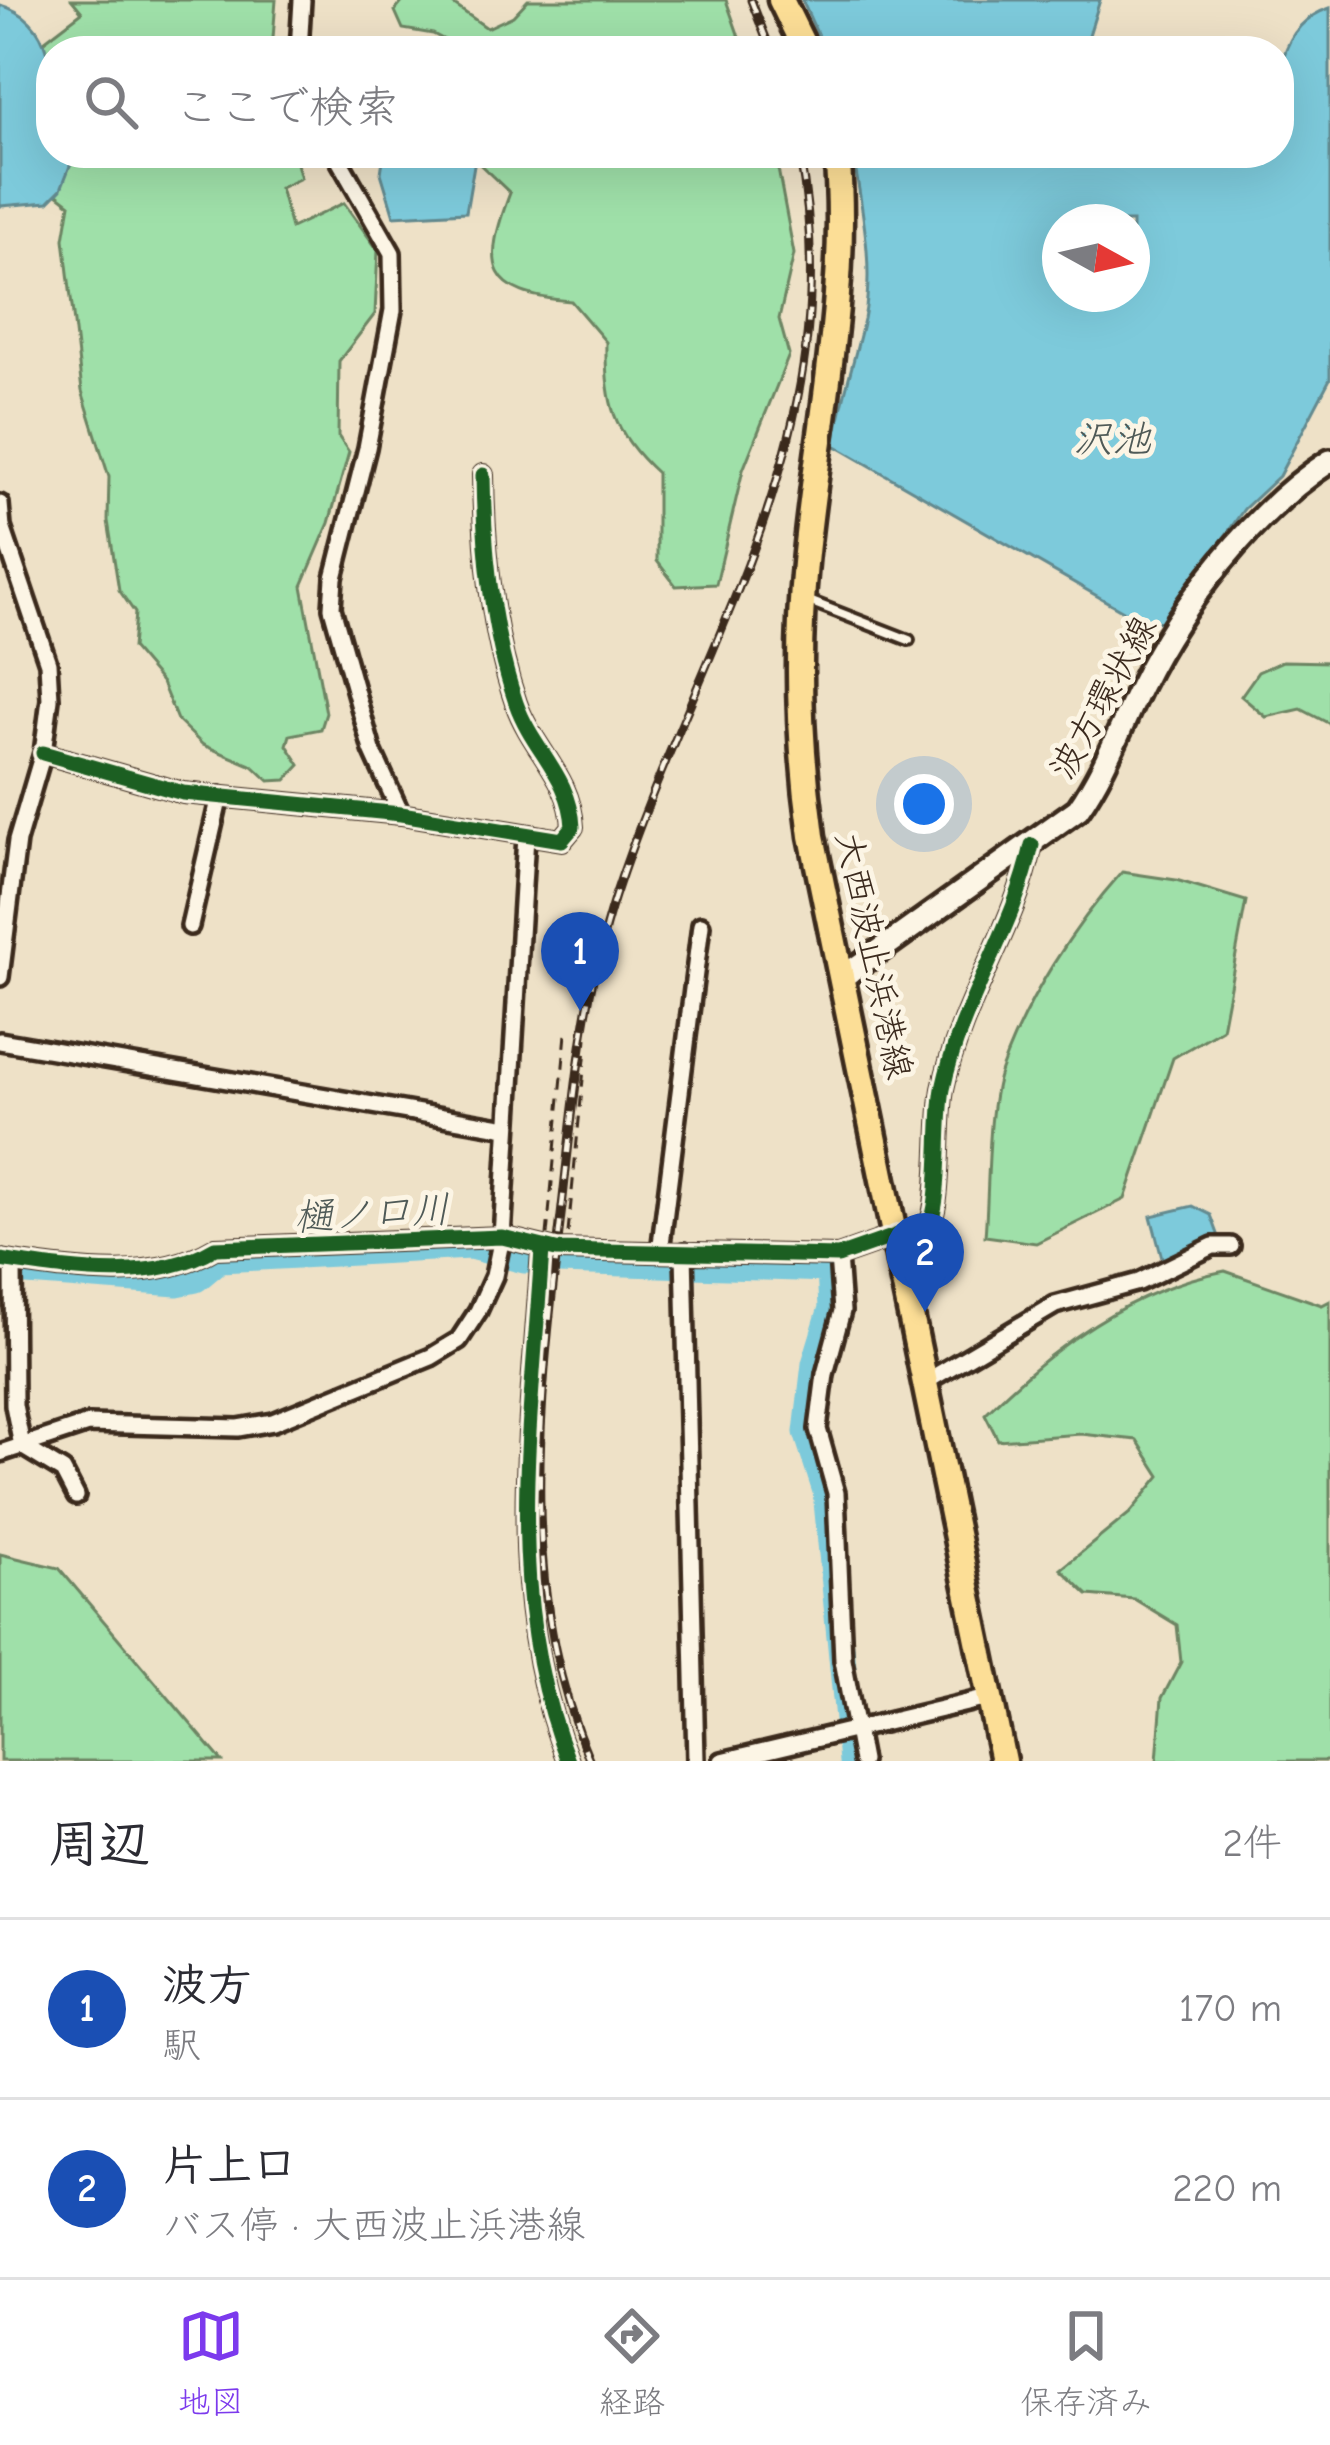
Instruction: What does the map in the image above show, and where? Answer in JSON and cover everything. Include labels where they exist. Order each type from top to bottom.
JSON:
[{"type":"main road","points":[[781,0],[799,36]]},
{"type":"main road","name":"大西波止浜港線","points":[[838,168],[842,227],[802,598],[801,757],[1003,1761]]},
{"type":"main road","name":"波方環状線","points":[[844,976],[1078,809],[1104,772],[1163,644],[1263,512],[1330,461]]},
{"type":"street","points":[[300,36],[302,0]]},
{"type":"street","points":[[344,168],[392,253],[393,310],[367,448],[334,578],[332,608],[372,750],[401,814]]},
{"type":"street","points":[[43,753],[183,793],[401,814],[562,840],[573,827],[572,806],[564,781],[540,751],[516,704],[484,560],[482,475]]},
{"type":"street","points":[[0,504],[2,527],[48,663],[43,753],[17,841],[0,977]]},
{"type":"street","points":[[190,926],[220,796]]},
{"type":"street","points":[[0,1454],[88,1424],[238,1428],[273,1422],[430,1357],[459,1340],[494,1276],[502,1237],[526,836]]},
{"type":"street","points":[[76,1496],[63,1471],[22,1446],[14,1405],[7,1261],[154,1273],[187,1265],[215,1248],[502,1237],[542,1249],[838,1256],[928,1224],[937,1212],[937,1129],[948,1067],[964,1013],[1025,879],[1032,845]]},
{"type":"street","points":[[661,1252],[701,926]]},
{"type":"street","points":[[0,1041],[507,1128]]},
{"type":"street","points":[[927,1381],[1055,1305],[1139,1282],[1213,1246],[1231,1246]]},
{"type":"street","points":[[542,1249],[524,1492],[525,1558],[531,1618],[568,1761]]},
{"type":"street","points":[[684,1252],[696,1761]]},
{"type":"street","points":[[838,1256],[842,1311],[825,1374],[818,1429],[836,1493],[843,1660],[862,1761]]},
{"type":"street","points":[[722,1761],[992,1697]]},
{"type":"lane","points":[[802,598],[909,640]]},
{"type":"path","points":[[542,1249],[566,1034]]},
{"type":"path","points":[[566,1250],[587,1038]]},
{"type":"green space","points":[[72,0],[276,0],[273,36],[51,36],[82,12]]},
{"type":"green space","points":[[404,0],[447,0],[487,28],[513,16],[528,0],[726,0],[739,36],[437,36],[403,29],[395,11]]},
{"type":"green space","points":[[36,47],[36,91],[31,51]]},
{"type":"green space","points":[[46,168],[298,168],[301,178],[280,188],[291,228],[344,203],[378,250],[375,314],[339,361],[338,436],[349,452],[329,523],[302,586],[326,713],[321,729],[290,735],[287,745],[300,765],[286,780],[269,781],[253,766],[203,745],[177,720],[162,683],[132,648],[135,613],[119,590],[108,521],[109,477],[82,391],[64,239],[70,204],[48,187]]},
{"type":"green space","points":[[484,168],[778,168],[794,254],[779,319],[789,355],[743,470],[716,584],[676,586],[657,561],[657,473],[630,444],[614,414],[606,342],[571,301],[522,292],[498,272],[496,240],[510,193]]},
{"type":"green space","points":[[1283,661],[1330,662],[1330,724],[1301,709],[1266,717],[1241,696],[1258,672]]},
{"type":"green space","points":[[1122,872],[1176,880],[1246,901],[1222,1029],[1173,1058],[1125,1199],[1036,1243],[985,1236],[991,1127],[1001,1070],[1052,965]]},
{"type":"green space","points":[[1225,1271],[1322,1305],[1330,1301],[1330,1761],[1157,1761],[1162,1698],[1181,1662],[1177,1625],[1134,1599],[1088,1595],[1061,1569],[1130,1513],[1160,1476],[1137,1440],[1081,1434],[998,1440],[985,1414],[1066,1344],[1125,1306]]},
{"type":"green space","points":[[0,1554],[59,1568],[222,1761],[0,1761]]},
{"type":"water","points":[[802,0],[1100,0],[1089,36],[818,36]]},
{"type":"water","points":[[0,5],[21,14],[39,36],[36,168],[69,168],[61,189],[48,202],[0,206]]},
{"type":"water","name":"沢池","points":[[1330,8],[1330,379],[1279,476],[1244,509],[1165,622],[1139,620],[834,445],[867,299],[866,236],[855,168],[1294,168],[1293,36],[1310,18]]},
{"type":"water","points":[[382,168],[473,168],[466,212],[394,216]]},
{"type":"water","points":[[1193,1206],[1211,1215],[1218,1234],[1212,1243],[1163,1262],[1151,1216]]},
{"type":"waterway","name":"樋ノ口川","points":[[0,1270],[177,1283],[196,1279],[220,1259],[470,1246],[524,1260],[830,1269],[832,1308],[815,1364],[807,1432],[826,1491],[852,1761]]},
{"type":"railway","points":[[751,0],[765,36]]},
{"type":"railway","points":[[590,1761],[566,1694],[550,1625],[540,1483],[548,1339],[576,1084],[587,1008],[615,896],[759,535],[787,445],[805,352],[810,255],[801,168]]},
{"type":"cycle path","points":[[43,753],[183,793],[401,814],[562,840],[573,827],[566,793],[523,719],[500,647],[487,561],[483,475]]},
{"type":"cycle path","points":[[0,1260],[138,1271],[191,1260],[215,1248],[502,1237],[556,1250],[838,1256],[929,1224],[936,1200],[943,1089],[951,1057],[1013,907],[1032,845]]},
{"type":"cycle path","points":[[542,1249],[528,1443],[528,1572],[548,1699],[568,1761]]},
{"type":"place","name":"波方","points":[[580,1011]]},
{"type":"place","name":"片上口","points":[[925,1312]]}]
